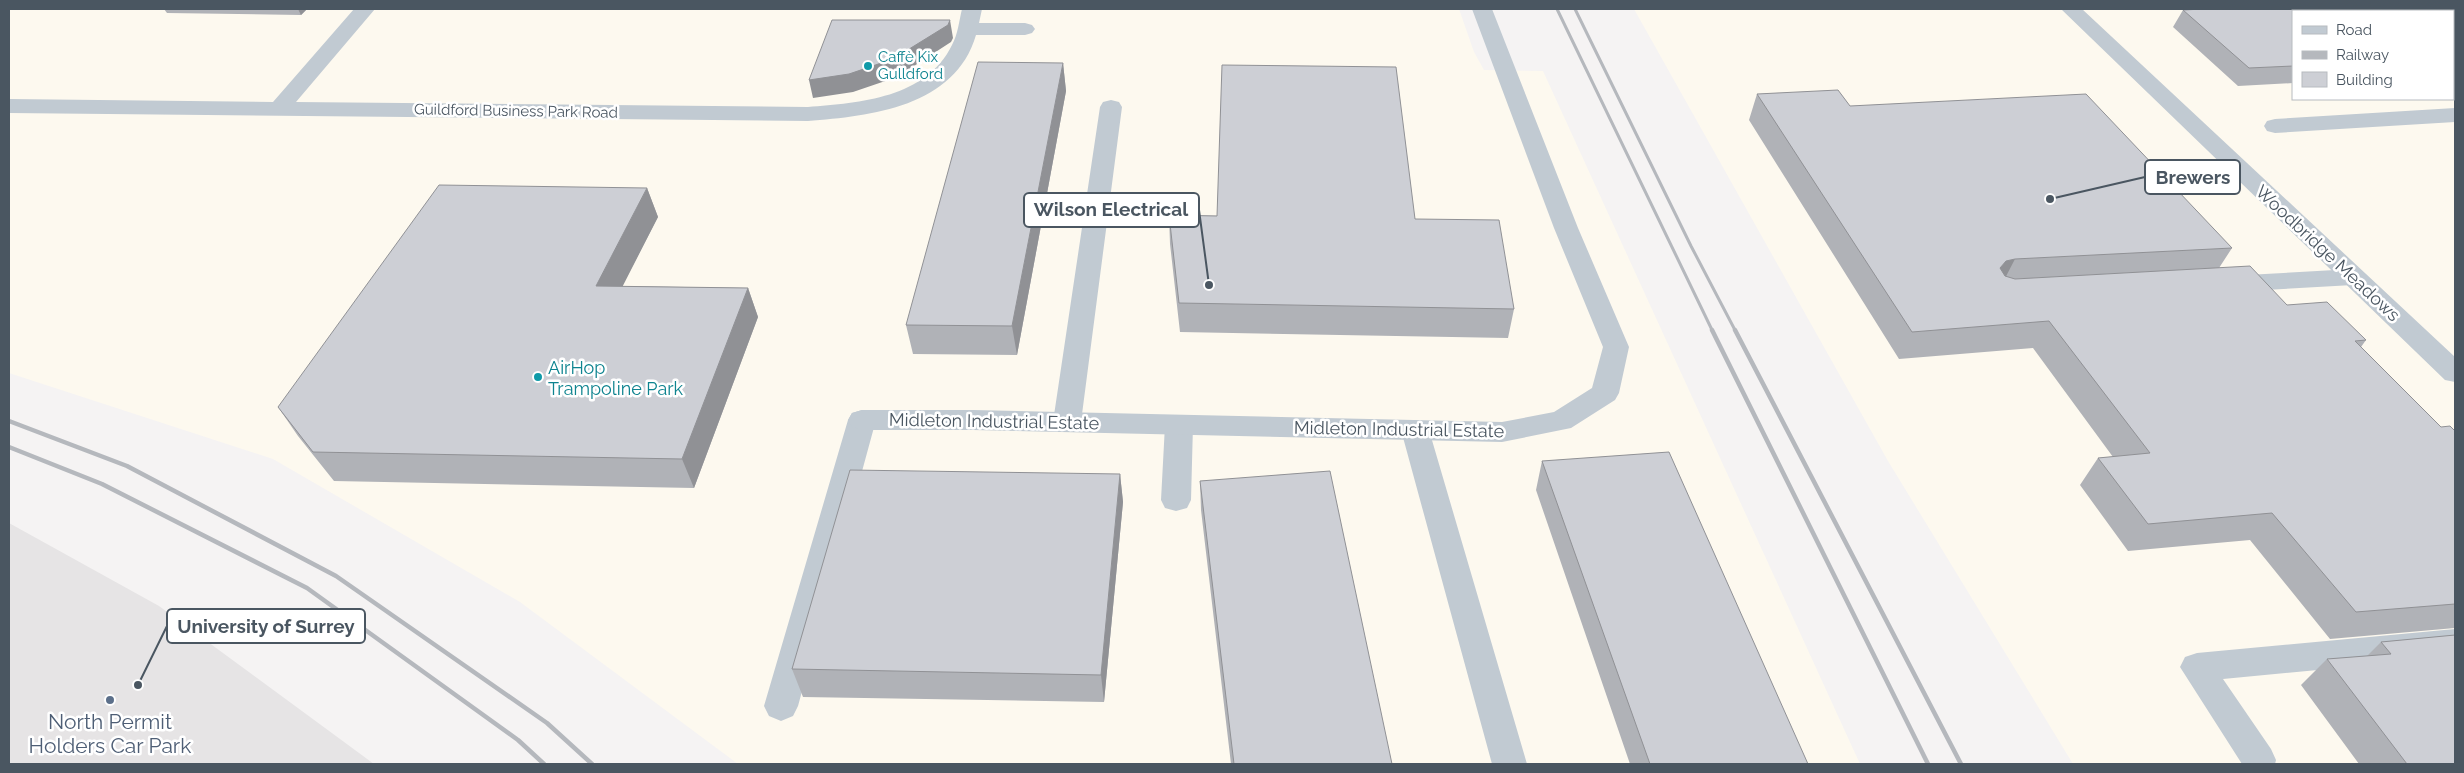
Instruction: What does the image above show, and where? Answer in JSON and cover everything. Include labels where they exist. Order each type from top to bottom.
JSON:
[{"type":"street","points":[[279,109],[366,9]]},
{"type":"street","name":"Midleton Industrial Estate","points":[[782,706],[862,420],[1066,422],[1502,432],[1561,421],[1605,392],[1616,347],[1566,228],[1482,9]]},
{"type":"street","name":"Woodbridge Meadows","points":[[2071,9],[2455,373]]},
{"type":"street","points":[[969,19],[1025,29]]},
{"type":"street","name":"Guildford Business Park Road","points":[[9,106],[808,114],[856,110],[901,100],[941,75],[962,47],[969,19]]},
{"type":"street","points":[[1066,422],[1111,107]]},
{"type":"street","points":[[2275,126],[2455,116]]},
{"type":"street","points":[[2207,285],[2353,277]]},
{"type":"street","points":[[1176,500],[1179,425]]},
{"type":"street","points":[[1415,430],[1510,764]]},
{"type":"street","points":[[2259,760],[2197,666],[2455,643]]},
{"type":"shaded area","points":[[9,9],[1459,9],[1474,52],[1484,70],[1543,71],[1860,764],[738,764],[520,602],[273,459],[9,373]]},
{"type":"shaded area","points":[[1634,9],[2455,9],[2455,764],[2073,764],[1888,461]]},
{"type":"shaded area","name":"North Permit Holders Car Park","points":[[9,523],[159,606],[374,764],[9,764]]},
{"type":"building","points":[[2341,9],[2342,10],[2292,10],[2292,66],[2249,68],[2183,10]]},
{"type":"building","points":[[832,20],[950,20],[948,25],[893,59],[849,74],[809,80]]},
{"type":"building","points":[[978,62],[1063,63],[1012,326],[906,325]]},
{"type":"building","points":[[1222,65],[1396,67],[1415,219],[1499,220],[1514,309],[1179,303],[1169,215],[1217,216]]},
{"type":"building","points":[[1838,90],[1850,106],[2086,94],[2232,248],[2015,259],[2006,261],[2000,268],[2005,276],[2015,279],[2250,266],[2287,305],[2327,302],[2366,340],[2355,341],[2441,427],[2450,426],[2455,431],[2455,604],[2356,612],[2272,513],[2148,524],[2098,458],[2150,453],[2049,321],[1912,332],[1757,94]]},
{"type":"building","name":"AirHop Trampoline Park","points":[[439,185],[647,188],[596,286],[748,288],[682,459],[313,452],[278,407]]},
{"type":"building","points":[[1669,452],[1808,764],[1650,764],[1542,461]]},
{"type":"building","points":[[850,470],[1120,474],[1101,675],[792,669]]},
{"type":"building","points":[[1330,471],[1392,764],[1234,764],[1200,481]]},
{"type":"building","points":[[2455,635],[2455,764],[2407,764],[2327,659],[2391,654],[2381,642]]},
{"type":"railway","points":[[1557,9],[1713,332]]},
{"type":"railway","points":[[1575,9],[1691,246],[1736,332]]},
{"type":"railway","points":[[1712,330],[1928,764]]},
{"type":"railway","points":[[1735,330],[1961,764]]},
{"type":"railway","points":[[9,421],[127,466],[336,576],[547,723],[592,764]]},
{"type":"railway","points":[[9,447],[102,484],[307,588],[518,740],[544,764]]},
{"type":"place","name":"Caffè Kix Gulldford","points":[[868,66]]},
{"type":"place","name":"Brewers","points":[[2050,199]]},
{"type":"place","name":"Wilson Electrical","points":[[1209,285]]},
{"type":"place","name":"AirHop Trampoline Park","points":[[538,377]]},
{"type":"place","name":"University of Surrey","points":[[138,685]]},
{"type":"place","name":"North Permit Holders Car Park","points":[[110,700]]}]
